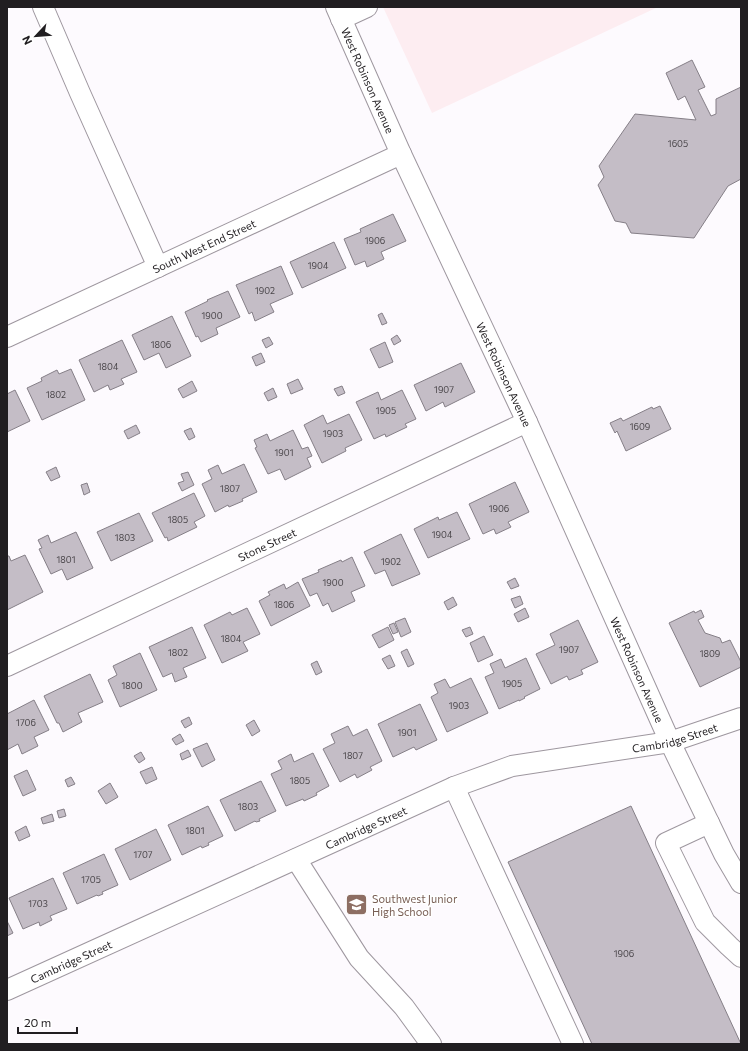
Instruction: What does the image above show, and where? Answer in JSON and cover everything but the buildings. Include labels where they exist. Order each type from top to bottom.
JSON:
[{"type":"street","points":[[43,7],[158,267]]},
{"type":"street","points":[[338,13],[366,7]]},
{"type":"street","name":"West Robinson Avenue","points":[[338,13],[401,154],[526,422],[670,742],[724,854],[741,883]]},
{"type":"street","name":"South West End Street","points":[[7,337],[401,154]]},
{"type":"street","name":"Stone Street","points":[[7,666],[526,422]]},
{"type":"street","name":"Cambridge Street","points":[[7,990],[454,787],[512,766],[670,742],[741,718]]},
{"type":"street","points":[[454,787],[573,1044]]},
{"type":"street","points":[[709,823],[666,843],[705,922],[735,952],[741,973]]},
{"type":"street","points":[[296,859],[359,958],[404,1007],[431,1044]]},
{"type":"shaded area","points":[[383,7],[658,7],[432,113]]},
{"type":"place","name":"Southwest Junior High School","points":[[357,904]]}]
